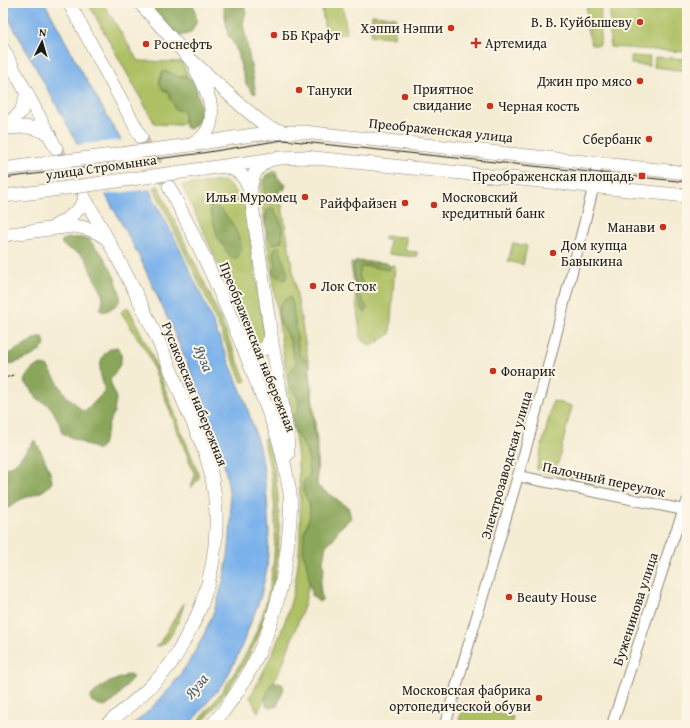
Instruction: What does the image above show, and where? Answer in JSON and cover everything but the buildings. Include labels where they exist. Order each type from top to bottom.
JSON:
[{"type":"main road","points":[[69,3],[141,137]]},
{"type":"main road","points":[[140,3],[190,59],[261,122],[270,128],[283,132]]},
{"type":"main road","points":[[3,49],[56,148]]},
{"type":"main road","points":[[190,59],[200,76],[208,95],[212,116],[210,127],[206,134],[200,140],[191,145]]},
{"type":"main road","points":[[3,128],[21,112],[27,93]]},
{"type":"main road","points":[[3,128],[25,126],[40,129],[50,135]]},
{"type":"main road","name":"Преображенская улица","points":[[191,145],[241,136],[283,132],[310,133],[687,173]]},
{"type":"main road","name":"улица Стромынка","points":[[3,169],[191,145]]},
{"type":"main road","points":[[220,166],[272,159],[305,157],[594,185],[687,196]]},
{"type":"main road","points":[[250,191],[252,178],[256,171],[262,164],[272,159]]},
{"type":"main road","points":[[220,166],[230,167],[238,172],[245,178],[250,191],[271,336],[287,432],[290,492]]},
{"type":"main road","name":"улица Стромынка","points":[[3,196],[220,166]]},
{"type":"main road","name":"Преображенская набережная","points":[[169,187],[193,232],[240,338],[279,442],[290,492],[290,526],[278,603],[255,663],[239,690],[212,725]]},
{"type":"main road","name":"Русаковская набережная","points":[[50,229],[71,216],[82,206],[85,198],[107,238],[171,368],[212,476],[216,503],[216,531],[213,560],[202,605],[180,649],[171,663],[138,698],[106,725]]},
{"type":"main road","points":[[3,235],[81,226],[95,230],[107,238]]},
{"type":"main road","points":[[240,338],[246,345],[254,350],[260,351],[266,348],[271,336]]},
{"type":"street","name":"Электрозаводская улица","points":[[445,725],[518,476],[594,185],[597,163]]},
{"type":"street","name":"Палочный переулок","points":[[518,476],[686,506]]},
{"type":"street","name":"Буженинова улица","points":[[612,725],[670,547],[683,525],[686,506]]},
{"type":"green space","points":[[88,3],[103,3],[138,61],[182,62],[192,85],[190,118],[180,125],[155,124]]},
{"type":"green space","points":[[145,3],[193,3],[197,21],[191,33],[179,36],[169,30]]},
{"type":"green space","points":[[223,3],[243,3],[246,12],[243,23],[256,93],[253,93],[246,84],[235,46],[228,35]]},
{"type":"green space","points":[[321,3],[342,3],[347,33],[326,37]]},
{"type":"green space","points":[[587,3],[601,3],[600,45],[592,45],[586,26]]},
{"type":"green space","points":[[610,3],[686,3],[686,52],[610,47]]},
{"type":"green space","points":[[372,15],[396,17],[394,37],[371,36]]},
{"type":"green space","points":[[631,56],[650,57],[649,66],[631,64]]},
{"type":"green space","points":[[655,57],[687,59],[687,71],[654,67]]},
{"type":"green space","points":[[162,72],[169,72],[179,77],[184,76],[194,80],[200,108],[199,120],[195,126],[189,129],[185,127],[183,112],[174,109],[173,103],[170,100],[169,92],[164,91],[159,83]]},
{"type":"green space","points":[[276,171],[310,372],[317,442],[318,521],[313,566],[304,606],[282,666],[258,712],[250,697],[272,654],[289,608],[297,571],[300,530],[300,490],[297,451],[260,190],[262,180],[269,174]]},
{"type":"green space","points":[[275,175],[286,185],[284,190],[281,189],[276,192],[274,200],[270,204],[265,200],[265,185],[267,176]]},
{"type":"green space","points":[[223,181],[240,196],[244,197],[265,336],[264,343],[256,344],[250,334],[182,185]]},
{"type":"green space","points":[[158,186],[211,297],[246,381],[242,382],[207,299],[154,188]]},
{"type":"green space","points":[[212,205],[227,217],[236,231],[242,250],[236,258],[232,259],[218,238],[209,207]]},
{"type":"green space","points":[[272,207],[279,219],[283,233],[281,242],[274,244],[268,237],[265,224],[267,210]]},
{"type":"green space","points":[[384,236],[406,237],[405,251],[417,252],[417,257],[388,254],[390,240],[384,240]]},
{"type":"green space","points":[[70,238],[89,239],[104,257],[114,275],[119,289],[120,299],[117,304],[108,310],[103,312],[100,310],[103,299],[102,294],[86,259],[61,243],[63,240]]},
{"type":"green space","points":[[513,243],[527,246],[523,265],[508,261]]},
{"type":"green space","points":[[280,247],[288,274],[285,280],[277,277],[273,272],[276,265],[273,254],[275,248]]},
{"type":"green space","points":[[356,261],[387,263],[390,267],[388,270],[368,266],[361,267],[359,275],[364,286],[360,295],[367,308],[365,313],[357,296],[353,267]]},
{"type":"green space","points":[[351,263],[389,266],[395,265],[390,334],[372,346],[361,340]]},
{"type":"green space","points":[[290,297],[293,304],[299,354],[310,364],[309,378],[316,445],[317,486],[348,507],[351,518],[338,530],[333,539],[326,546],[323,560],[324,570],[320,586],[322,600],[319,602],[312,596],[306,561],[303,554],[304,533],[310,515],[309,502],[303,491],[303,482],[310,475],[308,468],[309,460],[305,448],[293,428],[292,417],[298,410],[299,400],[291,388],[288,377],[296,363],[289,339],[278,315],[280,305],[284,300]]},
{"type":"green space","points":[[128,307],[151,353],[198,473],[199,478],[190,489],[195,476],[148,354],[121,312]]},
{"type":"green space","points":[[37,337],[43,337],[45,344],[40,351],[30,357],[3,367],[3,355],[11,353]]},
{"type":"green space","points":[[117,347],[120,351],[121,360],[118,369],[110,380],[116,398],[114,413],[109,423],[103,445],[98,450],[62,433],[59,422],[52,409],[47,404],[37,399],[32,390],[24,382],[30,371],[36,366],[40,365],[48,367],[67,397],[82,411],[86,411],[104,392],[100,371],[102,358],[112,348]]},
{"type":"green space","points":[[553,401],[572,406],[556,471],[594,481],[593,485],[537,469]]},
{"type":"green space","points":[[267,438],[273,460],[279,509],[278,558],[269,605],[262,627],[250,653],[235,679],[200,725],[195,725],[232,678],[253,639],[266,603],[274,557],[275,533],[275,509],[272,485],[269,462],[263,439]]},
{"type":"green space","points":[[35,440],[48,467],[52,482],[43,491],[20,500],[8,508],[5,507],[3,498],[3,469],[15,464]]},
{"type":"green space","points":[[184,603],[179,620],[173,632],[166,642],[156,646],[159,644]]},
{"type":"green space","points":[[130,674],[133,677],[114,701],[104,707],[91,701],[91,696],[103,685]]},
{"type":"green space","points":[[277,682],[282,684],[284,688],[277,706],[271,708],[266,705],[265,698],[271,683]]},
{"type":"green space","points":[[464,703],[513,717],[511,725],[463,725],[464,722],[459,721]]},
{"type":"water","name":"Яуза","points":[[3,3],[45,3],[78,65],[150,191],[176,241],[204,301],[244,398],[263,463],[269,532],[267,569],[260,599],[239,653],[225,681],[189,725],[132,725],[155,704],[176,680],[194,654],[208,626],[219,596],[226,565],[230,534],[229,490],[224,466],[214,432],[189,368],[140,258],[3,8]]},
{"type":"pier","points":[[123,140],[151,189],[103,195],[76,145]]},
{"type":"tunnel","points":[[141,137],[167,184]]},
{"type":"tunnel","points":[[56,148],[83,195]]},
{"type":"tram line","points":[[3,178],[196,154],[283,140],[687,182]]},
{"type":"tram line","points":[[3,379],[13,375]]},
{"type":"place","name":"В. В. Куйбышеву","points":[[640,22]]},
{"type":"place","name":"Хэппи Нэппи","points":[[451,28]]},
{"type":"place","name":"ББ Крафт","points":[[274,35]]},
{"type":"place","name":"Артемида","points":[[476,43]]},
{"type":"place","name":"Роснефть","points":[[146,44]]},
{"type":"place","name":"Джин про мясо","points":[[640,81]]},
{"type":"place","name":"Тануки","points":[[299,90]]},
{"type":"place","name":"Приятное свидание","points":[[405,97]]},
{"type":"place","name":"Черная кость","points":[[490,106]]},
{"type":"place","name":"Сбербанк","points":[[649,139]]},
{"type":"place","name":"Преображенская площадь","points":[[642,176]]},
{"type":"place","name":"Илья Муромец","points":[[305,197]]},
{"type":"place","name":"Райффайзен","points":[[405,203]]},
{"type":"place","name":"Московский кредитный банк","points":[[434,205]]},
{"type":"place","name":"Манави","points":[[663,227]]},
{"type":"place","name":"Дом купца Бавыкина","points":[[553,253]]},
{"type":"place","name":"Лок Сток","points":[[313,286]]},
{"type":"place","name":"Фонарик","points":[[493,371]]},
{"type":"place","name":"Beauty House","points":[[509,597]]},
{"type":"place","name":"Московская фабрика ортопедической обуви","points":[[539,698]]}]
